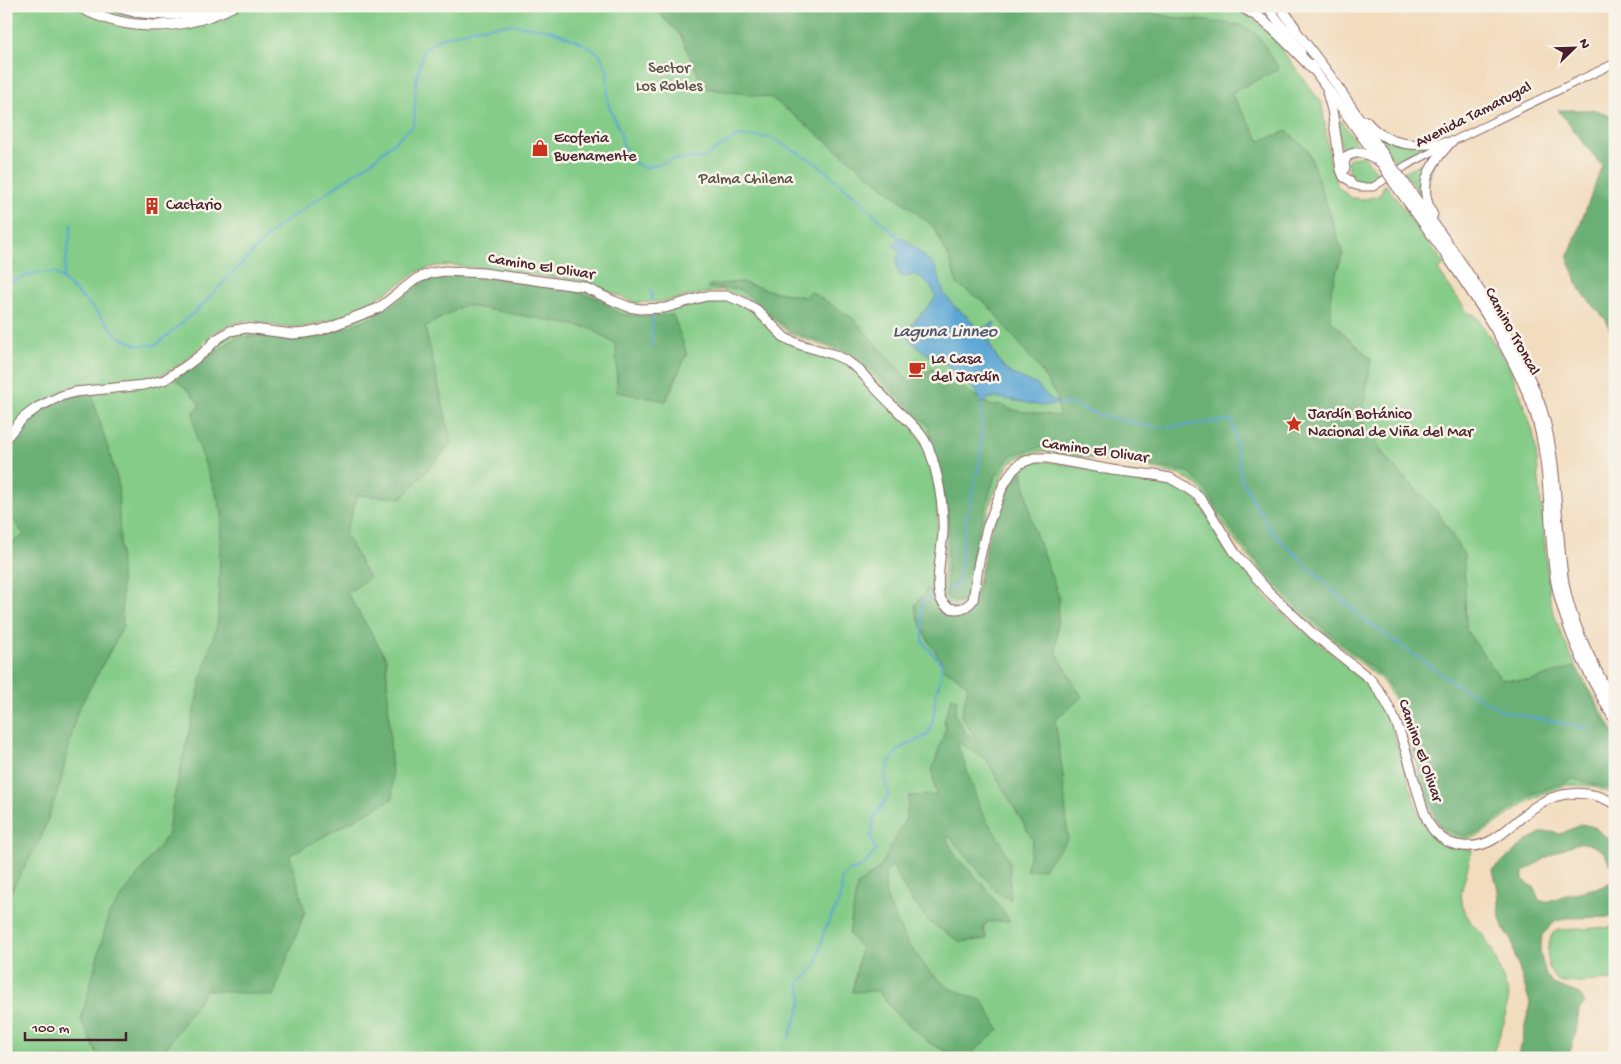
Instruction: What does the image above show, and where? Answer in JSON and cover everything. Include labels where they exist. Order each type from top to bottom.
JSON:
[{"type":"highway","points":[[78,6],[114,21],[150,26],[190,22],[208,17],[233,6]]},
{"type":"highway","points":[[114,6],[135,12],[159,14],[184,13],[211,6]]},
{"type":"highway","points":[[1240,6],[1258,16],[1270,26],[1313,69]]},
{"type":"highway","points":[[1279,6],[1294,28]]},
{"type":"main road","name":"Camino Troncal","points":[[1266,6],[1385,165],[1456,254],[1492,309],[1530,377],[1548,432],[1554,468],[1561,561],[1570,609],[1588,654],[1615,705]]},
{"type":"main road","name":"Camino Troncal","points":[[1294,28],[1334,82],[1385,165]]},
{"type":"main road","points":[[1334,82],[1372,127],[1388,138],[1411,145],[1451,142]]},
{"type":"main road","points":[[1324,83],[1332,110],[1341,170],[1344,177],[1349,180]]},
{"type":"main road","points":[[1451,142],[1438,156],[1428,174],[1425,194],[1429,207],[1456,254]]},
{"type":"main road","points":[[1349,180],[1345,172],[1344,163],[1347,156],[1351,154],[1360,152],[1385,165]]},
{"type":"main road","name":"Camino Troncal","points":[[1398,180],[1471,291],[1522,378],[1534,408],[1545,461],[1552,557],[1562,611],[1585,667],[1615,722]]},
{"type":"main road","name":"Camino El Olivar","points":[[6,438],[23,418],[38,407],[61,396],[75,392],[144,385],[164,380],[186,366],[221,336],[236,330],[246,328],[293,334],[306,333],[340,323],[379,308],[416,279],[440,271],[484,273],[584,287],[614,301],[640,308],[665,308],[706,296],[728,296],[757,310],[785,338],[846,360],[859,370],[924,438],[934,462],[940,496],[943,530],[939,592],[944,604],[949,608],[960,609],[970,604],[973,600],[987,528],[1003,486],[1013,470],[1021,463],[1034,458],[1048,458],[1170,478],[1197,495],[1235,553],[1285,609],[1370,679],[1379,690],[1396,721],[1428,824],[1444,840],[1456,846],[1469,847],[1492,840],[1537,806],[1566,794],[1589,794],[1615,804]]},
{"type":"street","name":"Avenida Tamarugal","points":[[1349,180],[1353,185],[1373,187],[1451,142],[1615,63]]},
{"type":"green space","points":[[6,6],[1227,6],[1251,17],[1268,31],[1322,104],[1330,162],[1338,187],[1352,198],[1365,199],[1379,196],[1385,184],[1445,265],[1438,270],[1468,313],[1475,315],[1508,364],[1533,432],[1550,601],[1561,634],[1574,662],[1615,734],[1615,795],[1593,786],[1566,785],[1525,803],[1480,835],[1459,839],[1444,832],[1434,819],[1426,798],[1406,726],[1394,699],[1382,680],[1291,606],[1233,538],[1199,486],[1181,475],[1140,466],[1042,451],[1021,456],[1009,463],[994,493],[980,536],[972,596],[960,604],[946,603],[942,593],[946,525],[933,444],[922,426],[860,364],[840,352],[789,333],[746,298],[721,290],[666,301],[636,303],[582,281],[451,265],[436,266],[419,271],[366,306],[337,318],[305,327],[282,327],[248,320],[231,324],[215,332],[186,361],[152,381],[77,388],[6,436]]},
{"type":"green space","name":"Jardín Botánico Nacional de Viña del Mar","points":[[652,6],[1116,6],[1171,17],[1241,25],[1257,34],[1279,69],[1231,93],[1260,141],[1287,131],[1308,150],[1343,253],[1331,289],[1331,321],[1371,359],[1362,420],[1387,460],[1438,512],[1464,555],[1466,630],[1501,679],[1529,681],[1574,667],[1615,738],[1615,790],[1574,779],[1529,795],[1480,832],[1464,836],[1441,828],[1401,704],[1385,679],[1292,602],[1239,540],[1202,485],[1188,472],[1041,447],[1011,455],[994,479],[977,536],[969,593],[964,600],[955,602],[946,597],[949,520],[928,425],[873,372],[846,351],[790,331],[738,289],[707,288],[709,285],[741,282],[772,291],[805,297],[810,291],[854,319],[910,382],[932,369],[993,407],[1000,404],[1012,410],[1059,416],[1057,397],[1039,368],[987,304],[957,284],[950,260],[933,226],[772,98],[704,88],[681,36]]},
{"type":"green space","points":[[1558,110],[1597,110],[1615,118],[1615,342],[1606,320],[1580,290],[1568,258],[1602,166]]},
{"type":"green space","points":[[1337,115],[1361,149],[1343,158]]},
{"type":"green space","points":[[1373,131],[1431,148],[1398,166]]},
{"type":"green space","points":[[1437,155],[1423,199],[1404,172]]},
{"type":"green space","points":[[1364,156],[1381,177],[1364,183],[1355,179],[1347,163],[1350,158]]},
{"type":"green space","points":[[444,272],[571,286],[636,310],[692,301],[721,299],[737,302],[759,315],[769,327],[842,360],[914,430],[924,445],[937,499],[938,550],[934,590],[937,599],[946,609],[971,606],[1004,488],[1025,464],[1037,460],[1157,478],[1185,491],[1200,504],[1234,556],[1262,592],[1289,619],[1371,685],[1387,711],[1418,812],[1430,833],[1452,847],[1472,850],[1461,893],[1463,909],[1472,924],[1483,935],[1493,952],[1509,995],[1504,1023],[1491,1058],[6,1058],[6,442],[61,398],[159,383],[217,341],[239,331],[285,336],[341,325],[420,280]]},
{"type":"green space","points":[[453,273],[569,290],[596,298],[620,314],[647,317],[673,315],[687,354],[666,401],[617,392],[616,345],[590,328],[464,305],[425,327],[452,443],[402,498],[358,495],[345,534],[369,578],[347,593],[386,658],[393,798],[290,855],[305,912],[273,996],[206,990],[167,1047],[167,1058],[99,1058],[81,1020],[109,914],[167,836],[201,680],[218,621],[222,512],[197,441],[193,413],[200,405],[190,392],[176,380],[237,337],[259,336],[290,341],[323,336],[373,317],[394,305],[427,280]]},
{"type":"green space","points":[[91,392],[118,482],[123,627],[77,712],[60,785],[41,838],[6,900],[6,547],[24,535],[6,509],[6,442],[25,419],[59,399]]},
{"type":"green space","points":[[1022,471],[1033,527],[1059,597],[1056,652],[1082,697],[1055,720],[1063,776],[1068,839],[1044,868],[1026,871],[1033,840],[986,759],[957,742],[981,811],[1000,841],[1010,864],[1010,900],[998,893],[950,837],[946,838],[957,858],[985,887],[1010,921],[987,922],[983,928],[987,939],[961,942],[931,923],[909,897],[892,865],[885,873],[886,897],[905,939],[928,970],[949,988],[983,1001],[999,1030],[966,1058],[961,1058],[931,1044],[897,1015],[878,991],[852,992],[861,949],[849,934],[857,886],[881,866],[906,818],[909,796],[936,795],[932,771],[946,727],[944,720],[952,697],[957,699],[955,715],[966,733],[976,738],[961,716],[968,686],[952,673],[946,671],[923,631],[915,606],[926,590],[932,590],[939,604],[952,615],[974,608],[987,541],[1004,493]]},
{"type":"green space","points":[[1582,824],[1594,827],[1615,844],[1615,868],[1601,850],[1585,843],[1579,843],[1558,851],[1523,872],[1523,880],[1534,887],[1539,900],[1546,902],[1604,886],[1615,879],[1615,917],[1566,918],[1555,922],[1542,935],[1540,953],[1546,974],[1553,984],[1580,994],[1585,1004],[1579,1010],[1576,1032],[1568,1058],[1518,1058],[1530,1003],[1511,938],[1506,934],[1500,919],[1498,890],[1493,870],[1535,836],[1545,832],[1560,834]]},
{"type":"green space","points":[[1615,927],[1615,980],[1562,983],[1556,979],[1549,968],[1547,954],[1553,933],[1559,930]]},
{"type":"water","name":"Laguna Linneo","points":[[899,238],[908,241],[936,268],[944,293],[954,306],[968,317],[979,330],[995,322],[987,339],[998,360],[1008,372],[1036,384],[1048,397],[1060,404],[1041,406],[1001,398],[990,398],[982,404],[977,394],[962,377],[914,344],[904,333],[936,297],[930,286],[922,278],[914,274],[907,277],[901,276],[897,264],[900,252],[893,245]]},
{"type":"waterway","points":[[6,283],[35,273],[56,273],[96,311],[118,336],[137,345],[156,345],[197,310],[276,228],[371,162],[414,125],[416,82],[423,51],[438,39],[473,29],[510,24],[551,30],[582,43],[600,54],[607,70],[608,104],[619,129],[627,158],[644,168],[677,159],[703,158],[738,136],[772,138],[816,163],[900,239]]},
{"type":"waterway","points":[[63,279],[72,224]]},
{"type":"waterway","points":[[651,290],[652,299]]},
{"type":"waterway","points":[[651,346],[653,316]]},
{"type":"waterway","points":[[948,591],[958,583],[966,521],[980,462],[982,404]]},
{"type":"waterway","points":[[1059,404],[1072,404],[1099,415],[1159,428],[1232,420],[1242,481],[1271,531],[1362,618],[1457,685],[1505,712],[1588,728]]},
{"type":"waterway","points":[[789,1039],[802,1003],[798,981],[811,972],[818,959],[825,929],[840,899],[841,878],[850,870],[855,870],[865,864],[876,851],[871,836],[874,818],[888,796],[885,778],[889,763],[900,748],[924,737],[930,731],[934,715],[935,696],[942,674],[941,663],[923,642],[922,606],[924,600],[932,595]]},
{"type":"place","name":"Ecoferia Buenamente","points":[[540,148]]},
{"type":"place","name":"Cactario","points":[[152,206]]},
{"type":"place","name":"La Casa del Jardín","points":[[917,369]]},
{"type":"place","name":"Jardín Botánico Nacional de Viña del Mar","points":[[1294,424]]},
{"type":"park label","name":"Sector Los Robles","points":[[669,78]]},
{"type":"park label","name":"Palma Chilena","points":[[746,180]]}]
